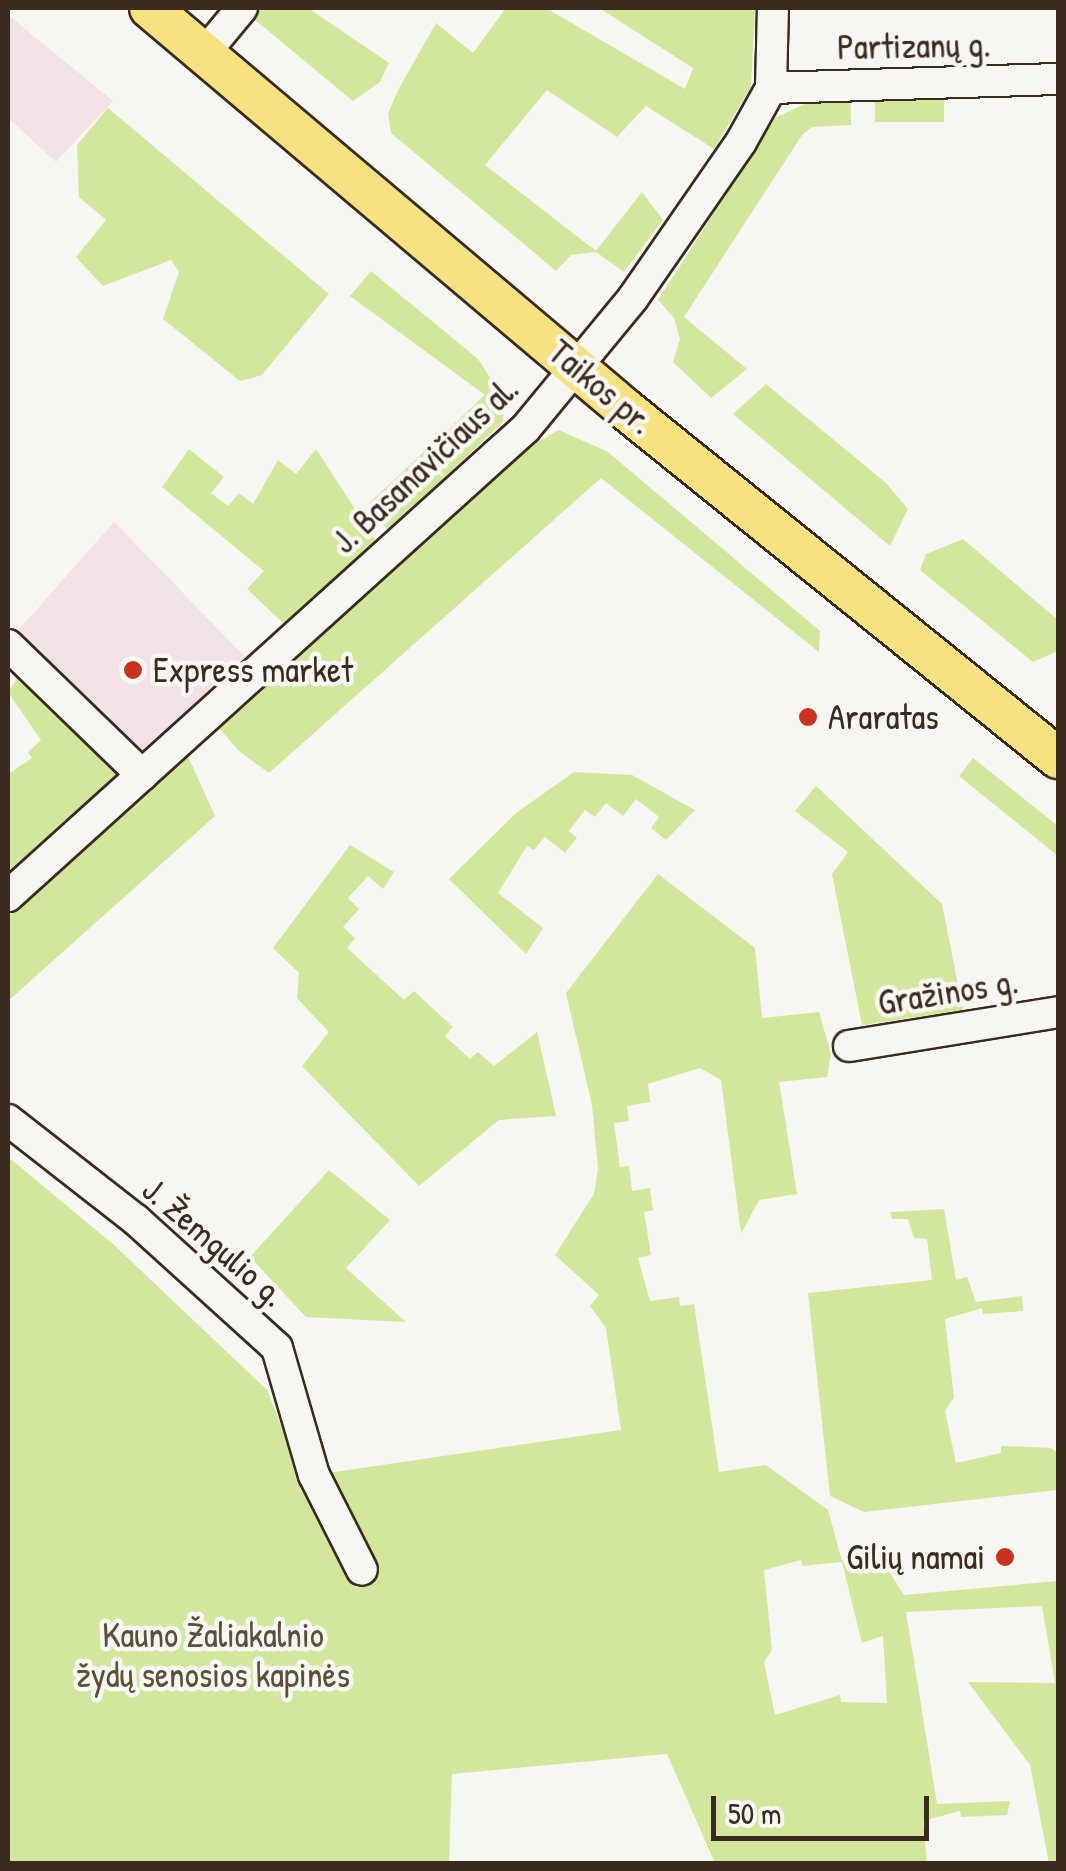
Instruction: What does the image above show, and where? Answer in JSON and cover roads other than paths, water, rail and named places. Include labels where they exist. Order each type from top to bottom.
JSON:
[{"type":"main road","name":"Taikos pr.","points":[[150,8],[578,368],[1058,758]]},
{"type":"street","points":[[204,55],[242,8]]},
{"type":"street","name":"J. Basanavičiaus al.","points":[[8,896],[526,428],[578,368],[691,221],[771,88],[773,8]]},
{"type":"street","name":"Partizanų g.","points":[[771,88],[1058,80]]},
{"type":"street","points":[[8,645],[142,775]]},
{"type":"street","name":"Gražinos g.","points":[[849,1046],[1058,1012]]},
{"type":"street","name":"J. Žemgulio g.","points":[[8,1120],[136,1220],[277,1348],[314,1475],[362,1570]]},
{"type":"place","name":"Express market","points":[[133,670]]},
{"type":"place","name":"Araratas","points":[[808,717]]},
{"type":"place","name":"Gilių namai","points":[[1005,1557]]},
{"type":"park label","name":"Kauno Žaliakalnio žydų senosios kapinės","points":[[213,1655]]}]
